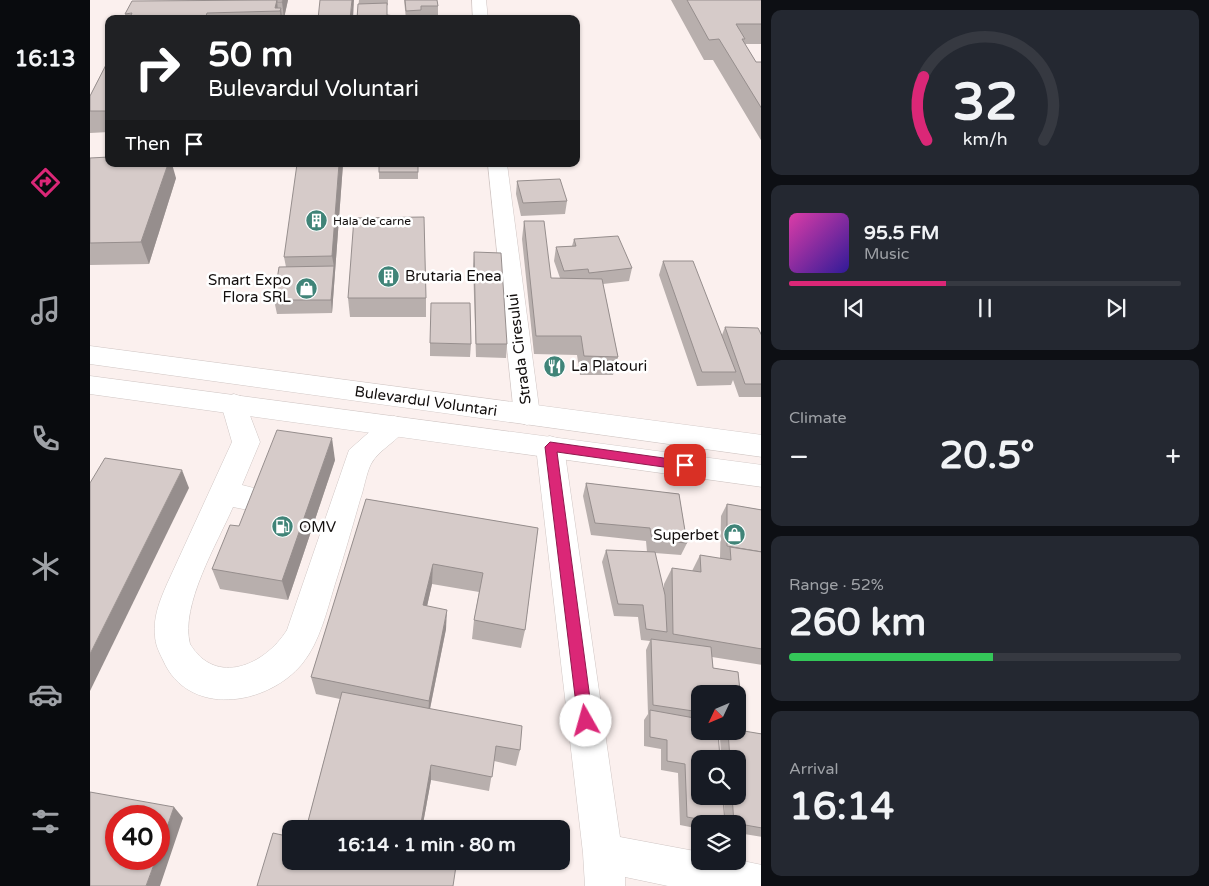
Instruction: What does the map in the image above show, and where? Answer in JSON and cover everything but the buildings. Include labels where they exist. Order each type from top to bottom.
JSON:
[{"type":"main road","points":[[479,0],[481,15]]},
{"type":"main road","name":"Strada Ciresului","points":[[497,167],[526,415]]},
{"type":"main road","name":"Bulevardul Voluntari","points":[[90,356],[761,446]]},
{"type":"main road","name":"Bulevardul Voluntari","points":[[90,385],[761,476]]},
{"type":"main road","points":[[234,404],[246,442],[176,600],[171,629],[176,654],[193,675],[217,685],[248,682],[266,673],[286,658],[300,639],[308,620],[330,511],[359,458],[394,426]]},
{"type":"main road","points":[[550,447],[604,870],[761,885]]},
{"type":"main road","points":[[224,494],[263,501]]},
{"type":"place","name":"Hala de carne","points":[[317,221]]},
{"type":"place","name":"Brutaria Enea","points":[[389,276]]},
{"type":"place","name":"Smart Expo Flora SRL","points":[[307,289]]},
{"type":"place","name":"La Platouri","points":[[555,366]]},
{"type":"place","name":"OMV","points":[[283,527]]},
{"type":"place","name":"Superbet","points":[[735,535]]},
{"type":"route","points":[[586,721],[550,447],[685,465]]}]
